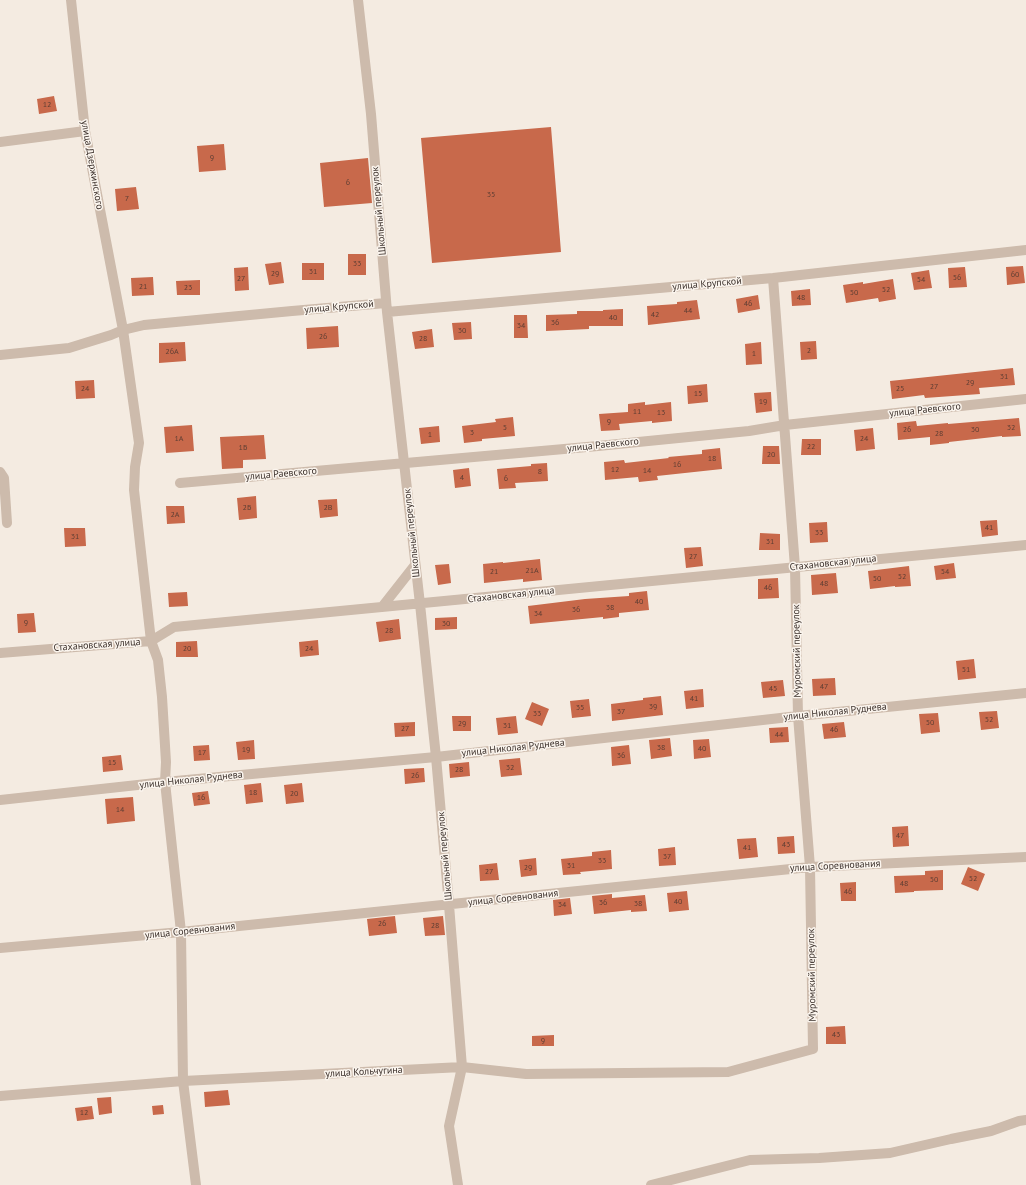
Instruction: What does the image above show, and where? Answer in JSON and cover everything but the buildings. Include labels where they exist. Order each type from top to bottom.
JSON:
[{"type":"street","name":"улица Дзержинского","points":[[70,0],[85,130],[123,330],[139,443],[135,466],[134,490],[151,642],[158,660],[162,697],[166,762],[165,782],[181,932],[183,1081],[196,1185]]},
{"type":"street","name":"Школьный переулок","points":[[358,0],[371,114],[386,307],[420,604],[436,757],[449,905],[462,1067],[449,1126],[458,1185]]},
{"type":"street","points":[[0,142],[85,130]]},
{"type":"street","name":"улица Крупской","points":[[0,355],[69,348],[123,330],[144,325],[292,311],[386,307],[773,278],[1026,250]]},
{"type":"street","name":"Муромский переулок","points":[[773,278],[795,567],[798,716],[810,866],[813,1049]]},
{"type":"street","name":"улица Раевского","points":[[180,483],[598,446],[749,431],[785,425],[1026,399]]},
{"type":"street","points":[[0,472],[4,478],[7,523]]},
{"type":"street","name":"Стахановская улица","points":[[0,653],[151,642],[174,627],[1026,545]]},
{"type":"street","points":[[382,607],[415,565]]},
{"type":"street","name":"улица Николая Руднева","points":[[0,800],[165,782],[436,757],[798,716],[1026,693]]},
{"type":"street","name":"улица Соревнования","points":[[0,948],[181,932],[449,905],[810,866],[1026,857]]},
{"type":"street","name":"улица Кольчугина","points":[[0,1096],[183,1081],[462,1067],[526,1074],[728,1072],[813,1049]]},
{"type":"street","points":[[651,1185],[750,1160],[819,1158],[890,1153],[991,1130],[1026,1120]]}]
